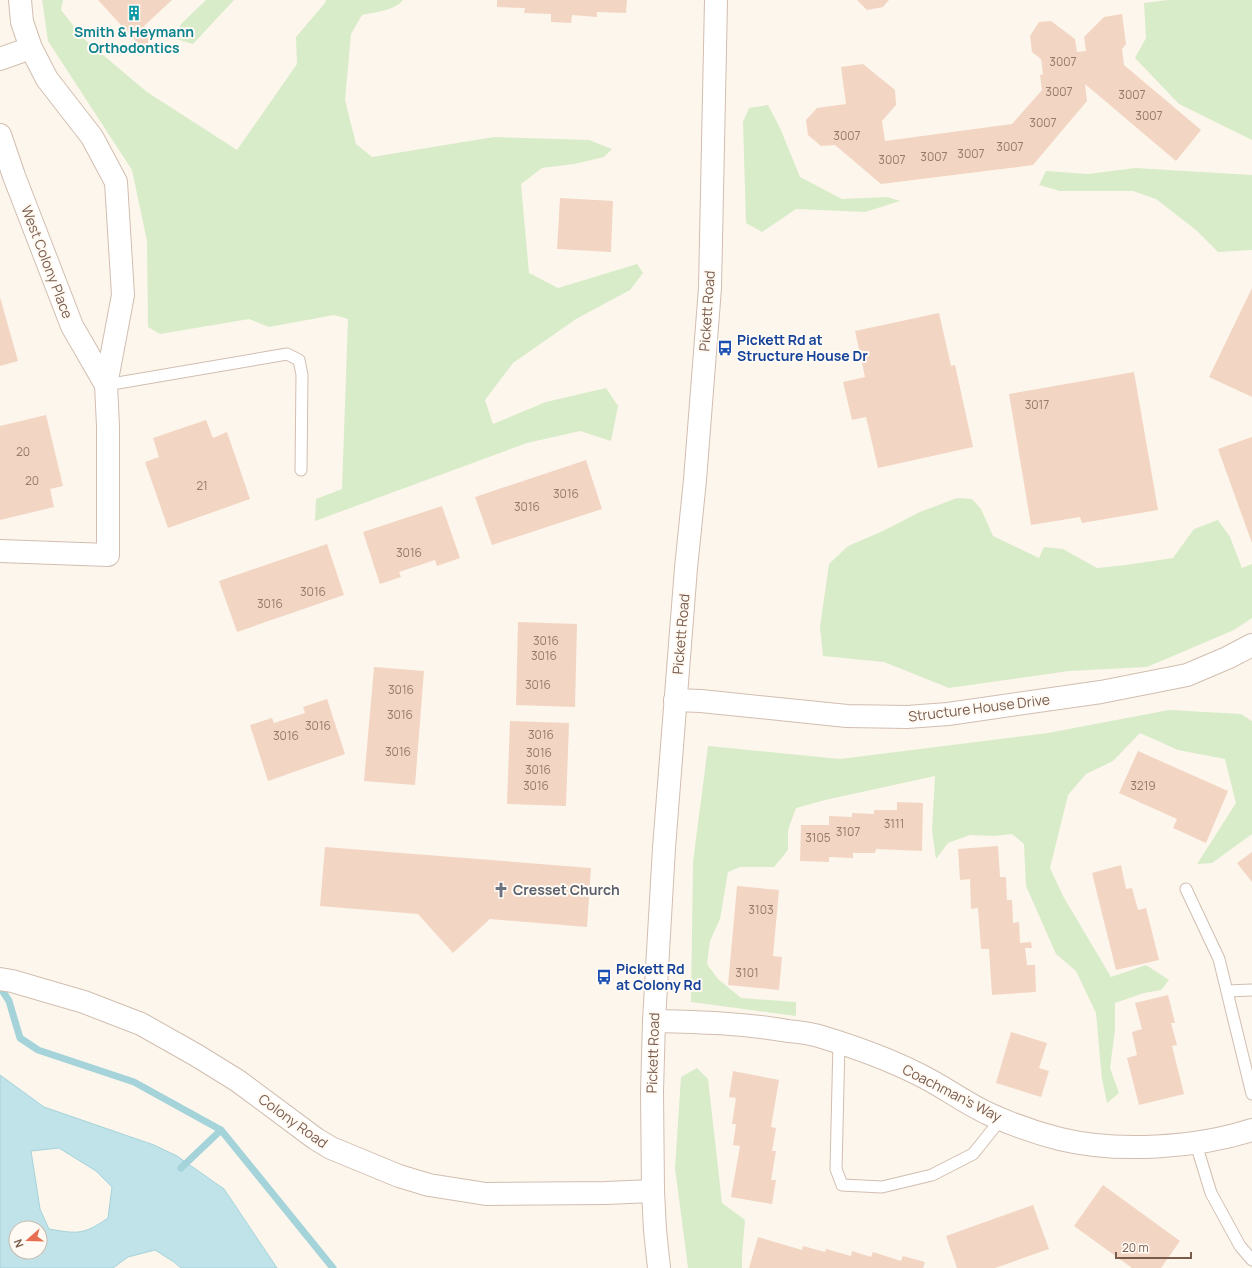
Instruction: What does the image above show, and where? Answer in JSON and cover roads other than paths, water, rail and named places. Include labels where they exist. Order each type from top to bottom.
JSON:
[{"type":"street","name":"West Colony Place","points":[[0,551],[108,555],[108,426],[106,385],[123,295],[116,182],[92,137],[47,79],[31,48],[22,22],[20,0]]},
{"type":"street","name":"Pickett Road","points":[[659,1268],[653,1191],[652,1092],[654,1021],[660,902],[675,700],[695,480],[710,288],[716,0]]},
{"type":"street","points":[[0,59],[31,48]]},
{"type":"street","name":"West Colony Place","points":[[0,135],[14,176],[72,326],[106,385]]},
{"type":"street","name":"Structure House Drive","points":[[675,700],[701,701],[847,716],[907,717],[948,714],[1101,692],[1187,675],[1227,658],[1252,645]]},
{"type":"street","name":"Colony Road","points":[[0,979],[12,981],[84,1002],[141,1024],[238,1081],[330,1148],[399,1176],[429,1185],[486,1194],[653,1191]]},
{"type":"street","name":"Coachman's Way","points":[[654,1021],[729,1023],[820,1036],[874,1054],[919,1074],[988,1114],[1060,1139],[1105,1146],[1134,1147],[1196,1144],[1252,1130]]},
{"type":"lane","points":[[106,385],[287,354],[298,360],[302,375],[301,470]]},
{"type":"lane","points":[[1186,889],[1218,959],[1252,1094]]},
{"type":"lane","points":[[1227,991],[1252,990]]},
{"type":"lane","points":[[839,1042],[836,1169],[842,1185],[882,1187],[932,1175],[973,1154],[1001,1119]]},
{"type":"lane","points":[[1196,1144],[1211,1193],[1240,1246],[1252,1260]]},
{"type":"water","points":[[0,1075],[44,1107],[154,1145],[177,1156],[224,1189],[277,1268],[181,1268],[155,1250],[128,1257],[113,1268],[0,1268]],"holes":[[[59,1148],[96,1171],[112,1187],[108,1218],[92,1228],[80,1232],[67,1232],[49,1229],[48,1227],[48,1260],[8,1260],[8,1220],[45,1220],[40,1209],[31,1151]]]},
{"type":"waterway","points":[[0,987],[9,1001],[20,1038],[38,1050],[134,1082],[221,1130],[333,1268]]},
{"type":"waterway","points":[[181,1168],[221,1130]]},
{"type":"place","name":"Smith & Heymann Orthodontics","points":[[134,13]]},
{"type":"place","name":"Pickett Rd at Structure House Dr","points":[[725,348]]},
{"type":"place","name":"Cresset Church","points":[[501,890]]},
{"type":"place","name":"Pickett Rd at Colony Rd","points":[[604,977]]}]
